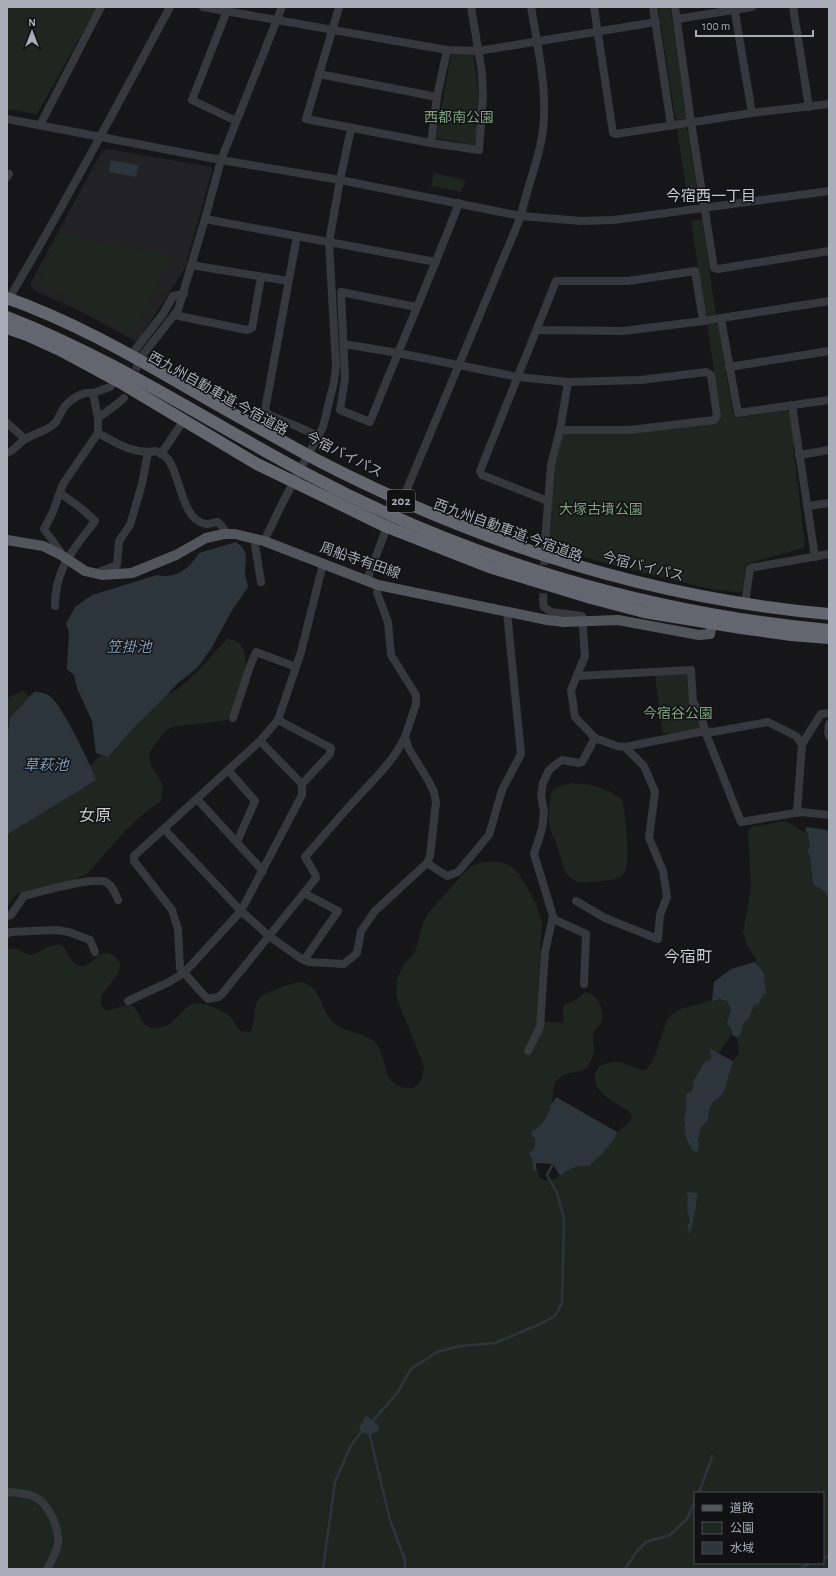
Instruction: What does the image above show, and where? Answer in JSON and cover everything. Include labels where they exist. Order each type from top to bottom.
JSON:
[{"type":"highway","name":"今宿バイパス","points":[[8,300],[80,328],[136,356],[314,458],[402,501],[479,532],[547,557],[596,572],[677,591],[745,604],[829,614]]},
{"type":"highway","name":"西九州自動車道;今宿道路","points":[[8,300],[103,347],[186,393],[251,432],[369,493],[413,513],[486,542],[551,565],[637,588],[742,610],[829,618]]},
{"type":"highway","name":"西九州自動車道;今宿道路","points":[[7,317],[64,341],[97,357],[307,474],[361,501],[485,554],[584,584],[681,609],[740,619],[829,630]]},
{"type":"highway","name":"202","points":[[7,328],[27,334],[60,350],[115,380],[257,464],[388,527],[488,567],[591,598],[644,612],[791,635],[829,638]]},
{"type":"main road","name":"周船寺有田線","points":[[7,540],[43,546],[85,571],[102,575],[132,573],[176,555],[206,538],[224,534],[235,534],[259,540],[367,580],[378,586],[508,612],[564,622],[618,620],[699,635],[710,634],[712,623]]},
{"type":"street","points":[[40,125],[101,7]]},
{"type":"street","points":[[8,300],[22,278],[101,136],[170,7]]},
{"type":"street","points":[[203,7],[227,9],[277,20],[447,50],[478,51],[656,22]]},
{"type":"street","points":[[136,356],[178,310],[206,219],[221,160],[282,7]]},
{"type":"street","points":[[339,7],[306,119],[351,129],[479,150],[483,96],[482,73],[471,7]]},
{"type":"street","points":[[367,580],[388,527],[402,501],[521,216],[541,142],[543,124],[542,84],[531,7]]},
{"type":"street","points":[[594,7],[613,133],[616,134],[752,113],[829,104]]},
{"type":"street","points":[[654,7],[671,125]]},
{"type":"street","points":[[675,7],[714,268],[718,269],[829,251]]},
{"type":"street","points":[[677,19],[734,8],[752,7]]},
{"type":"street","points":[[794,7],[808,107]]},
{"type":"street","points":[[734,8],[752,113]]},
{"type":"street","points":[[227,9],[192,100],[236,121]]},
{"type":"street","points":[[431,143],[437,98],[447,50]]},
{"type":"street","points":[[319,74],[437,98]]},
{"type":"street","points":[[7,119],[221,160],[340,180],[521,216],[581,221],[614,220],[705,209],[829,191]]},
{"type":"street","points":[[261,582],[259,540],[284,500],[323,427],[334,382],[336,366],[329,242],[351,129]]},
{"type":"street","points":[[7,174],[9,174],[7,177]]},
{"type":"street","points":[[416,307],[341,292],[345,378],[340,410],[370,422],[459,203]]},
{"type":"street","points":[[206,219],[436,262]]},
{"type":"street","points":[[297,236],[265,410],[269,415],[316,440]]},
{"type":"street","points":[[191,265],[288,281]]},
{"type":"street","points":[[548,501],[482,475],[480,471],[556,281],[628,281],[695,271],[703,321]]},
{"type":"street","points":[[174,315],[247,330],[252,328],[261,277]]},
{"type":"street","points":[[136,356],[173,296],[184,294]]},
{"type":"street","points":[[537,330],[623,331],[721,319],[829,301]]},
{"type":"street","points":[[721,319],[738,414],[829,400]]},
{"type":"street","points":[[344,344],[398,353],[518,377],[568,382],[641,380],[706,372],[711,375],[717,416],[714,420],[630,430],[560,430]]},
{"type":"street","points":[[729,367],[829,351]]},
{"type":"street","points":[[7,453],[11,452],[25,439],[50,428],[71,400],[88,392],[93,393],[110,387],[115,380]]},
{"type":"street","points":[[545,542],[551,465],[560,430],[568,382]]},
{"type":"street","points":[[55,606],[62,556],[56,544],[44,529],[52,514],[63,484],[98,433],[98,418],[93,393]]},
{"type":"street","points":[[98,418],[124,398]]},
{"type":"street","points":[[792,405],[815,557]]},
{"type":"street","points":[[161,454],[184,420]]},
{"type":"street","points":[[7,423],[25,439]]},
{"type":"street","points":[[98,433],[132,450],[148,452],[156,451],[168,458],[173,467],[184,499],[194,518],[206,524],[218,522],[224,529],[224,534]]},
{"type":"street","points":[[800,455],[829,450]]},
{"type":"street","points":[[96,574],[118,565],[119,541],[130,525],[142,484],[148,452]]},
{"type":"street","points":[[60,494],[81,508],[95,521],[62,556]]},
{"type":"street","points":[[808,506],[829,503]]},
{"type":"street","points":[[745,604],[750,568],[829,554]]},
{"type":"street","points":[[323,564],[296,667],[278,720],[260,741],[134,856],[134,861],[172,910],[178,929],[180,968],[208,998],[218,997],[316,878],[305,857],[356,799],[378,777],[398,752],[405,737],[416,704],[416,695],[391,655],[388,622],[377,593],[378,586]]},
{"type":"street","points":[[543,601],[544,607],[551,612],[582,616],[585,656],[570,690],[575,717],[595,738],[617,746],[625,747],[705,731],[713,732],[768,722],[796,736],[802,744]]},
{"type":"street","points":[[427,863],[447,876],[458,872],[489,835],[502,790],[521,754],[508,612]]},
{"type":"street","points":[[233,718],[256,652],[296,667]]},
{"type":"street","points":[[577,676],[691,670],[693,702],[700,712],[705,731],[741,822],[797,813],[829,815]]},
{"type":"street","points":[[797,813],[802,744],[821,714],[829,713]]},
{"type":"street","points":[[128,1001],[169,982],[184,973],[241,911],[302,795],[302,784],[330,754],[331,748],[278,720]]},
{"type":"street","points":[[829,724],[829,736]]},
{"type":"street","points":[[164,829],[241,911],[269,936],[300,958],[309,962],[344,964],[357,953],[361,931],[375,911],[427,863],[430,856],[436,802],[434,792],[409,749],[405,737]]},
{"type":"street","points":[[528,1051],[540,1027],[545,952],[553,919],[534,854],[542,829],[544,812],[541,795],[543,783],[549,770],[562,760],[579,763],[582,762],[595,738]]},
{"type":"street","points":[[260,741],[302,784]]},
{"type":"street","points":[[576,901],[605,918],[658,939],[660,915],[668,897],[663,871],[649,838],[656,792],[644,766],[625,747]]},
{"type":"street","points":[[228,770],[255,801],[236,842]]},
{"type":"street","points":[[197,799],[263,871]]},
{"type":"street","points":[[7,916],[11,915],[24,896],[90,881],[97,880],[106,882],[113,889],[118,900]]},
{"type":"street","points":[[304,892],[334,907],[338,911],[304,960]]},
{"type":"street","points":[[553,919],[586,934],[584,984]]},
{"type":"street","points":[[7,934],[10,932],[56,930],[69,932],[90,940],[95,952]]},
{"type":"street","points":[[7,1492],[34,1496],[42,1502],[48,1510],[56,1530],[58,1543],[47,1569]]},
{"type":"shaded area","points":[[108,149],[211,167],[212,170],[185,268],[137,342],[78,310],[35,291],[30,284],[102,151]]},
{"type":"green space","points":[[7,7],[97,7],[37,114],[7,109]]},
{"type":"green space","points":[[658,7],[670,7],[687,116],[685,119],[678,120],[675,117]]},
{"type":"green space","name":"西都南公園","points":[[451,55],[473,55],[479,100],[477,134],[474,145],[436,138]]},
{"type":"green space","points":[[685,128],[688,131],[698,201],[688,202],[677,129]]},
{"type":"green space","points":[[434,173],[466,180],[461,192],[431,186]]},
{"type":"green space","points":[[702,219],[716,315],[708,316],[705,313],[691,221]]},
{"type":"green space","points":[[59,234],[172,255],[134,334],[38,285]]},
{"type":"green space","name":"大塚古墳公園","points":[[715,323],[718,325],[733,414],[738,418],[787,410],[789,413],[795,445],[793,445],[805,545],[803,548],[746,564],[742,592],[733,592],[715,590],[672,580],[547,546],[553,469],[561,435],[564,432],[606,433],[721,416],[707,324]]},
{"type":"green space","points":[[228,638],[240,643],[245,654],[245,668],[236,706],[227,720],[173,727],[167,730],[158,739],[149,753],[151,766],[163,785],[161,801],[142,815],[124,832],[88,873],[74,880],[17,894],[7,906],[7,831],[76,783],[108,746],[156,700],[178,689],[196,673]]},
{"type":"green space","name":"今宿谷公園","points":[[686,673],[701,725],[700,729],[678,734],[664,733],[662,731],[655,674]]},
{"type":"green space","points":[[23,691],[33,699],[7,748],[7,698]]},
{"type":"green space","points":[[571,783],[598,787],[622,799],[626,825],[627,865],[623,874],[618,878],[580,882],[574,880],[566,872],[550,829],[549,811],[551,792],[558,787]]},
{"type":"green space","points":[[784,821],[810,834],[829,895],[829,1569],[7,1569],[7,949],[18,949],[29,955],[37,953],[53,945],[61,945],[64,947],[72,961],[83,966],[88,965],[103,953],[113,955],[119,961],[120,968],[104,992],[101,998],[101,1004],[105,1010],[111,1010],[126,1005],[133,1006],[145,1025],[155,1028],[166,1026],[190,1005],[198,1003],[221,1011],[234,1021],[240,1031],[250,1032],[256,1004],[262,996],[290,984],[301,982],[305,983],[311,986],[319,996],[330,1020],[339,1027],[366,1036],[374,1041],[382,1055],[391,1081],[405,1088],[411,1088],[416,1086],[420,1081],[423,1075],[424,1066],[399,1004],[396,994],[397,979],[404,964],[415,952],[424,921],[428,913],[465,872],[472,866],[481,863],[495,861],[509,865],[520,875],[535,902],[542,923],[537,1013],[538,1020],[562,1023],[564,1018],[564,1005],[576,1000],[585,992],[590,993],[597,999],[602,1013],[601,1022],[593,1033],[594,1052],[587,1068],[561,1076],[554,1084],[553,1102],[549,1117],[532,1154],[540,1178],[549,1180],[558,1177],[614,1135],[632,1118],[630,1112],[605,1096],[600,1090],[596,1084],[595,1077],[597,1070],[600,1066],[610,1062],[616,1062],[646,1070],[653,1061],[666,1022],[670,1016],[681,1009],[719,998],[727,1000],[733,1016],[733,1023],[730,1035],[718,1055],[729,1064],[739,1054],[735,1030],[762,979],[755,957],[747,945],[743,933],[751,887],[749,830],[752,827]]},
{"type":"water","points":[[111,160],[138,165],[136,177],[109,172]]},
{"type":"water","name":"笠掛池","points":[[236,542],[245,551],[245,573],[248,587],[231,612],[211,649],[197,668],[178,683],[136,725],[108,757],[96,753],[92,721],[77,688],[74,675],[67,669],[69,632],[66,624],[75,607],[92,595],[157,575],[171,576],[182,572],[191,564],[199,553]]},
{"type":"water","name":"草萩池","points":[[34,692],[51,697],[56,703],[76,736],[96,780],[11,832],[7,836],[7,739],[10,718]]},
{"type":"water","points":[[807,827],[827,830],[829,832],[829,898],[823,890],[814,885],[813,882],[810,855],[807,850],[810,847],[808,833],[805,831]]},
{"type":"water","points":[[755,962],[764,973],[766,993],[762,996],[759,1004],[754,1005],[749,1018],[743,1024],[741,1033],[737,1037],[732,1035],[731,1027],[727,1024],[731,1010],[727,1001],[720,999],[712,1001],[714,982],[731,969]]},
{"type":"water","points":[[710,1049],[733,1061],[724,1091],[720,1097],[713,1101],[709,1110],[708,1120],[701,1127],[698,1140],[699,1148],[697,1152],[693,1151],[685,1133],[684,1120],[686,1111],[686,1094],[692,1091],[694,1084],[692,1082],[705,1062],[710,1060]]},
{"type":"water","points":[[556,1097],[617,1132],[616,1136],[601,1155],[589,1166],[574,1168],[560,1176],[553,1164],[536,1163],[536,1171],[533,1169],[532,1158],[529,1153],[535,1147],[535,1138],[531,1132],[544,1121]]},
{"type":"water","points":[[687,1192],[697,1193],[692,1227],[688,1236],[689,1231],[687,1226],[690,1222],[687,1208]]},
{"type":"water","points":[[366,1415],[379,1426],[379,1430],[377,1432],[371,1434],[361,1432],[359,1428]]},
{"type":"waterway","points":[[372,1422],[397,1393],[411,1369],[437,1352],[460,1346],[495,1343],[538,1325],[555,1316],[562,1303],[564,1218],[557,1193],[547,1175],[553,1164]]},
{"type":"waterway","points":[[323,1569],[335,1482],[351,1445],[362,1431]]},
{"type":"waterway","points":[[369,1432],[390,1520],[405,1560],[405,1569]]},
{"type":"waterway","points":[[699,1492],[712,1456]]},
{"type":"waterway","points":[[625,1569],[637,1551],[646,1542],[670,1535],[687,1519],[694,1503]]},
{"type":"waterway","points":[[824,1558],[829,1556]]},
{"type":"waterway","points":[[800,1569],[809,1564]]},
{"type":"tunnel","points":[[131,381],[141,357]]},
{"type":"tunnel","points":[[543,601],[545,542]]},
{"type":"district","name":"今宿西一丁目","points":[[711,196]]},
{"type":"district","name":"女原","points":[[95,816]]},
{"type":"district","name":"今宿町","points":[[688,957]]}]
